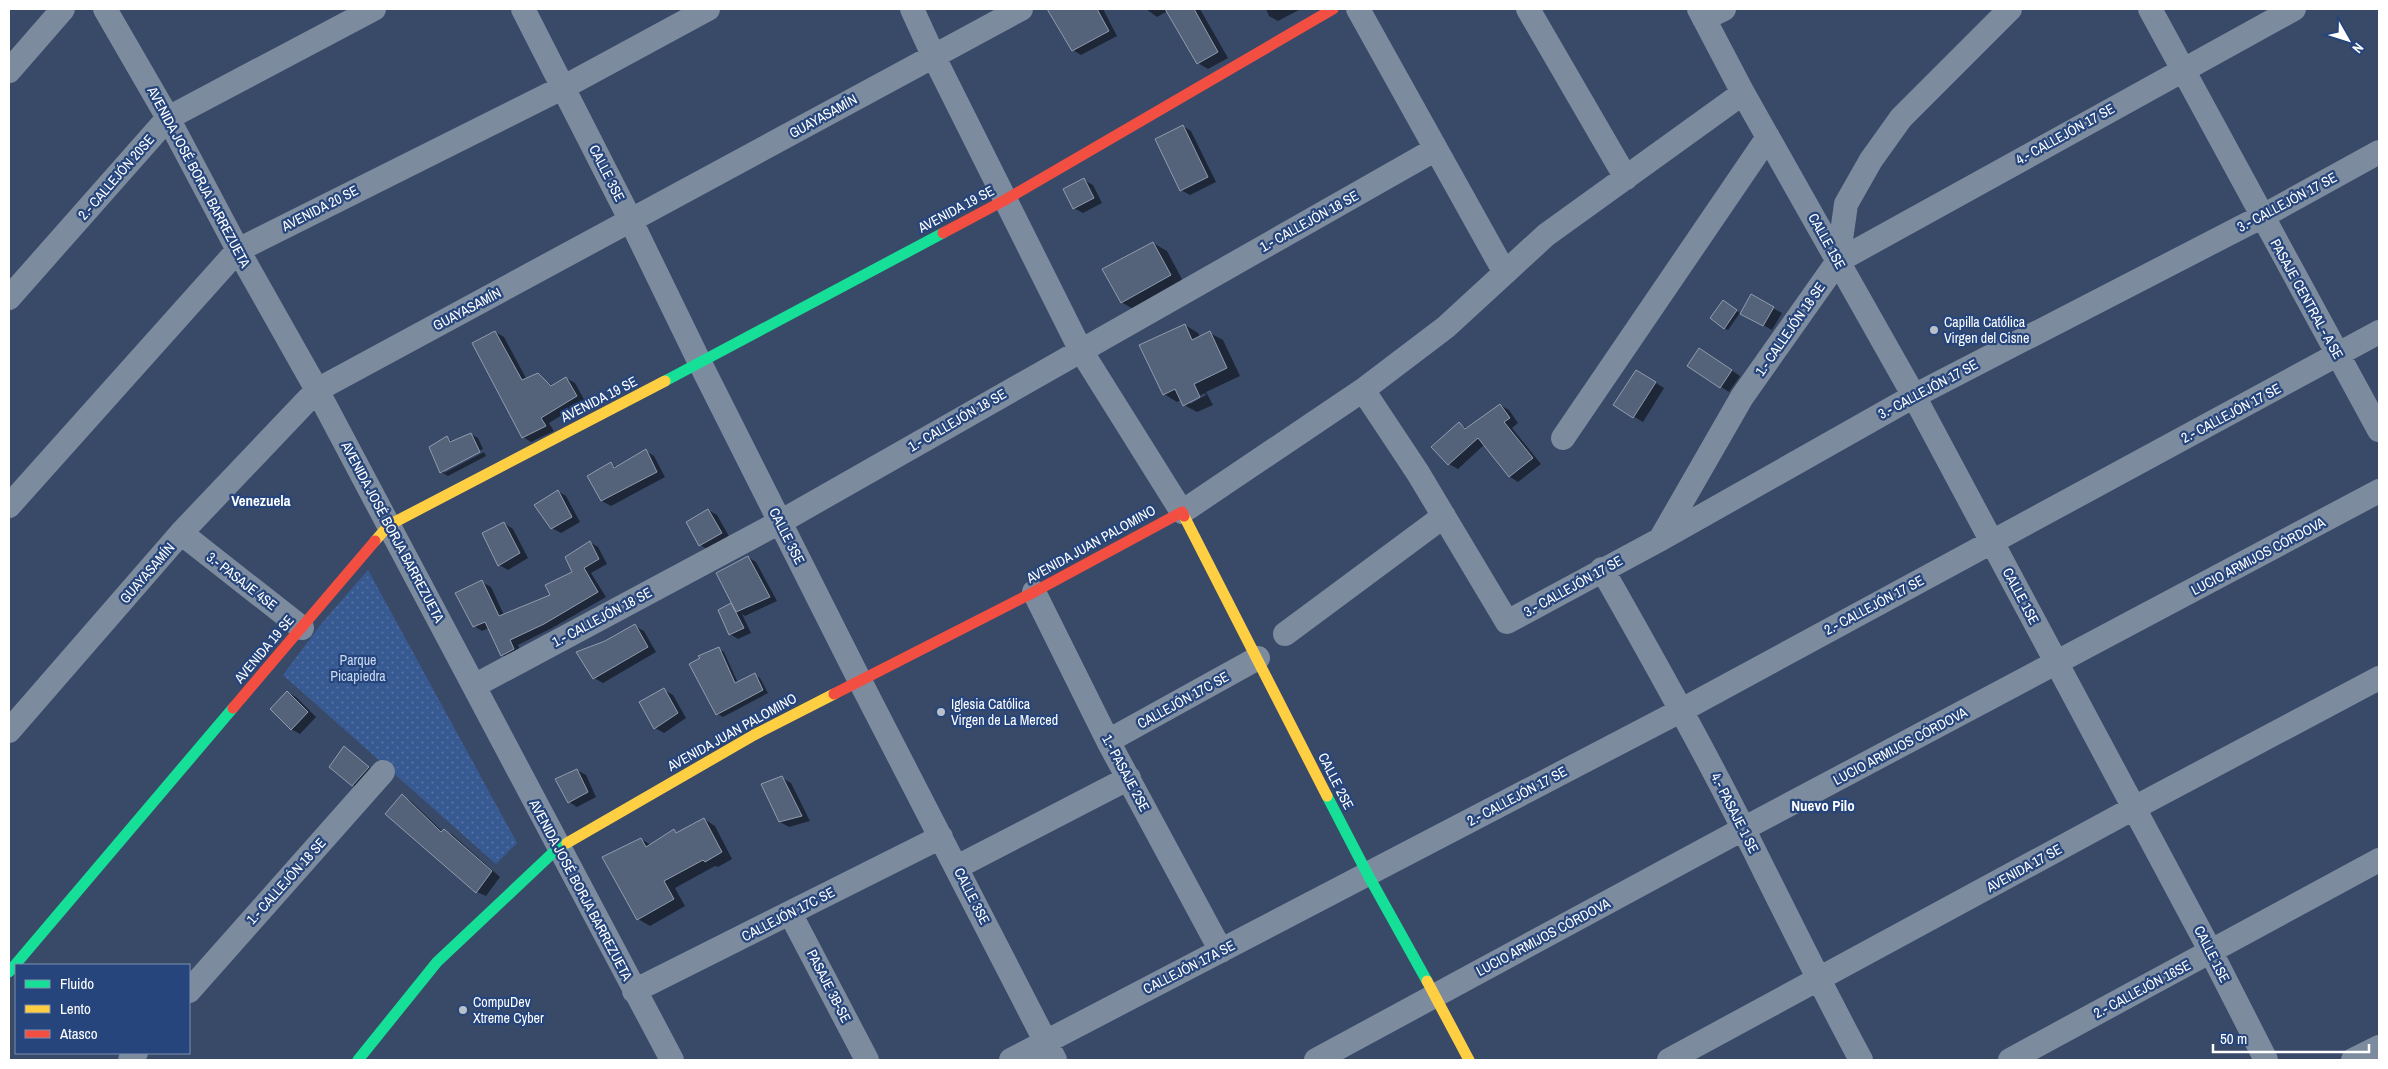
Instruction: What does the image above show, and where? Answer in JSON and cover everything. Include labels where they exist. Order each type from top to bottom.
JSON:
[{"type":"street","points":[[9,71],[63,9]]},
{"type":"street","name":"AVENIDA JOSÉ BORJA BARREZUETA","points":[[104,9],[168,118],[238,250],[318,390],[672,1060]]},
{"type":"street","name":"2.- CALLEJÓN 20SE","points":[[9,298],[168,118],[374,9]]},
{"type":"street","name":"CALLE 3SE","points":[[523,9],[564,87],[860,681],[1050,1051]]},
{"type":"street","name":"AVENIDA 20 SE","points":[[9,506],[238,250],[564,87],[708,9]]},
{"type":"street","points":[[912,9],[933,56],[1080,349],[1182,512],[1362,390],[1446,327],[1546,235],[1743,93]]},
{"type":"street","name":"GUAYASAMÍN","points":[[9,731],[181,533],[318,390],[1021,9]]},
{"type":"street","name":"AVENIDA 19 SE","points":[[16,964],[389,525],[700,363],[1005,200],[1333,9]]},
{"type":"street","points":[[1358,9],[1505,273]]},
{"type":"street","points":[[1528,9],[1626,178]]},
{"type":"street","name":"1.- CALLEJÓN 18 SE","points":[[1661,539],[1742,397],[1838,261],[1846,204],[1871,160],[1901,118],[2008,9]]},
{"type":"street","name":"PASAJE CENTRAL - A SE","points":[[2150,9],[2379,430]]},
{"type":"street","name":"4.- CALLEJÓN 17 SE","points":[[1838,261],[2294,9]]},
{"type":"street","name":"CALLE 1SE","points":[[1709,12],[1743,93],[1914,396],[2211,952],[2266,1060]]},
{"type":"street","points":[[1564,438],[1768,137]]},
{"type":"street","name":"1.- CALLEJÓN 18 SE","points":[[474,686],[780,522],[1080,349],[1436,149]]},
{"type":"street","name":"3.- CALLEJÓN 17 SE","points":[[1444,516],[1507,622],[1602,569],[1661,539],[1914,396],[2262,216],[2379,152]]},
{"type":"street","name":"2.- CALLEJÓN 17 SE","points":[[1368,875],[1682,710],[2379,332]]},
{"type":"street","points":[[1285,634],[1444,516],[1418,473],[1362,390]]},
{"type":"street","name":"LUCIO ARMIJOS CÓRDOVA","points":[[1316,1060],[1743,828],[2379,491]]},
{"type":"street","name":"AVENIDA JUAN PALOMINO","points":[[358,1060],[437,962],[559,847],[754,735],[1034,592],[1182,512]]},
{"type":"street","name":"CALLE 2SE","points":[[1182,512],[1368,875],[1436,996],[1469,1060]]},
{"type":"street","name":"3.- PASAJE 4SE","points":[[181,533],[302,628]]},
{"type":"street","name":"4.- PASAJE 1 SE","points":[[1602,569],[1682,710],[1818,980],[1861,1060]]},
{"type":"street","name":"1.- PASAJE 2SE","points":[[1034,592],[1108,741],[1221,951]]},
{"type":"street","name":"CALLEJÓN 17C SE","points":[[1108,741],[1258,658]]},
{"type":"street","name":"AVENIDA 17 SE","points":[[1669,1060],[2134,808],[2379,678]]},
{"type":"street","name":"1.- CALLEJÓN 18 SE","points":[[190,990],[383,772]]},
{"type":"street","points":[[957,867],[1129,778]]},
{"type":"street","name":"CALLEJÓN 17C SE","points":[[634,990],[941,837]]},
{"type":"street","name":"2.- CALLEJÓN 16SE","points":[[2010,1060],[2379,860]]},
{"type":"street","name":"CALLEJÓN 17A SE","points":[[1011,1060],[1050,1051],[1221,951],[1368,875]]},
{"type":"street","name":"PASAJE 3B-SE","points":[[790,912],[867,1060]]},
{"type":"street","points":[[2353,1060],[2379,1046]]},
{"type":"green space","name":"Parque Picapiedra","points":[[368,570],[517,843],[496,864],[283,675],[322,623]]},
{"type":"building","points":[[1047,9],[1097,9],[1109,31],[1072,51]]},
{"type":"building","points":[[1165,9],[1194,9],[1218,52],[1197,64]]},
{"type":"building","points":[[1183,125],[1208,177],[1180,191],[1155,139]]},
{"type":"building","points":[[1084,178],[1094,198],[1073,209],[1063,189]]},
{"type":"building","points":[[1153,242],[1171,275],[1121,303],[1102,269]]},
{"type":"building","points":[[1751,294],[1774,307],[1763,326],[1740,314]]},
{"type":"building","points":[[1723,300],[1737,310],[1724,329],[1710,318]]},
{"type":"building","points":[[1185,324],[1192,340],[1210,331],[1227,368],[1194,384],[1200,397],[1183,406],[1175,389],[1163,395],[1139,345]]},
{"type":"building","points":[[495,331],[522,380],[538,373],[551,386],[566,377],[577,396],[541,418],[546,426],[522,438],[472,343]]},
{"type":"building","points":[[1699,348],[1732,370],[1720,388],[1687,366]]},
{"type":"building","points":[[1636,370],[1656,382],[1633,418],[1613,405]]},
{"type":"building","points":[[1500,404],[1510,418],[1504,422],[1533,458],[1509,477],[1478,438],[1448,465],[1431,447],[1459,422],[1465,429]]},
{"type":"building","points":[[471,433],[480,452],[440,473],[429,447],[447,436],[450,442]]},
{"type":"building","points":[[646,449],[657,472],[601,501],[587,476],[611,462],[614,468]]},
{"type":"building","points":[[558,490],[572,517],[551,529],[534,505]]},
{"type":"building","points":[[708,509],[722,533],[699,546],[686,522]]},
{"type":"building","points":[[504,522],[520,553],[498,566],[482,533]]},
{"type":"building","points":[[590,541],[599,559],[584,568],[598,592],[544,624],[510,640],[514,649],[501,656],[485,622],[473,627],[455,593],[482,580],[499,616],[550,595],[545,585],[572,572],[565,557]]},
{"type":"building","points":[[748,556],[770,597],[736,612],[716,573]]},
{"type":"building","points":[[731,603],[744,628],[729,635],[718,610]]},
{"type":"building","points":[[635,624],[648,647],[593,679],[576,652],[605,641]]},
{"type":"building","points":[[719,647],[735,683],[755,673],[763,690],[716,715],[689,664],[700,658],[698,656]]},
{"type":"building","points":[[664,688],[678,713],[654,729],[639,702]]},
{"type":"building","points":[[287,691],[308,712],[291,730],[270,709]]},
{"type":"building","points":[[344,746],[369,767],[352,786],[329,767]]},
{"type":"building","points":[[577,769],[588,792],[568,803],[555,779]]},
{"type":"building","points":[[782,776],[802,816],[779,822],[761,784]]},
{"type":"building","points":[[402,794],[441,832],[444,829],[492,871],[476,893],[385,814]]},
{"type":"building","points":[[704,818],[722,852],[664,881],[674,899],[637,920],[602,857],[641,838],[646,847],[674,829],[676,833]]},
{"type":"traffic: fast","points":[[665,381],[943,233]]},
{"type":"traffic: fast","points":[[16,964],[233,708]]},
{"type":"traffic: fast","points":[[1327,796],[1427,981]]},
{"type":"traffic: fast","points":[[358,1060],[437,962],[559,847],[567,843]]},
{"type":"traffic: fast","points":[[9,972],[15,965]]},
{"type":"traffic: slow","points":[[375,541],[389,525],[665,381]]},
{"type":"traffic: slow","points":[[1184,516],[1327,796]]},
{"type":"traffic: slow","points":[[567,843],[754,735],[834,694]]},
{"type":"traffic: slow","points":[[1427,981],[1469,1060]]},
{"type":"traffic: jam","points":[[943,233],[1005,200],[1333,9]]},
{"type":"traffic: jam","points":[[834,694],[1034,592],[1182,512],[1184,516]]},
{"type":"traffic: jam","points":[[233,708],[375,541]]},
{"type":"place","name":"Capilla Católica Virgen del Cisne","points":[[1934,330]]},
{"type":"place","name":"Iglesia Católica Virgen de La Merced","points":[[941,712]]},
{"type":"place","name":"CompuDev Xtreme Cyber","points":[[463,1010]]},
{"type":"district","name":"Venezuela","points":[[261,501]]},
{"type":"district","name":"Nuevo Pilo","points":[[1823,806]]}]
